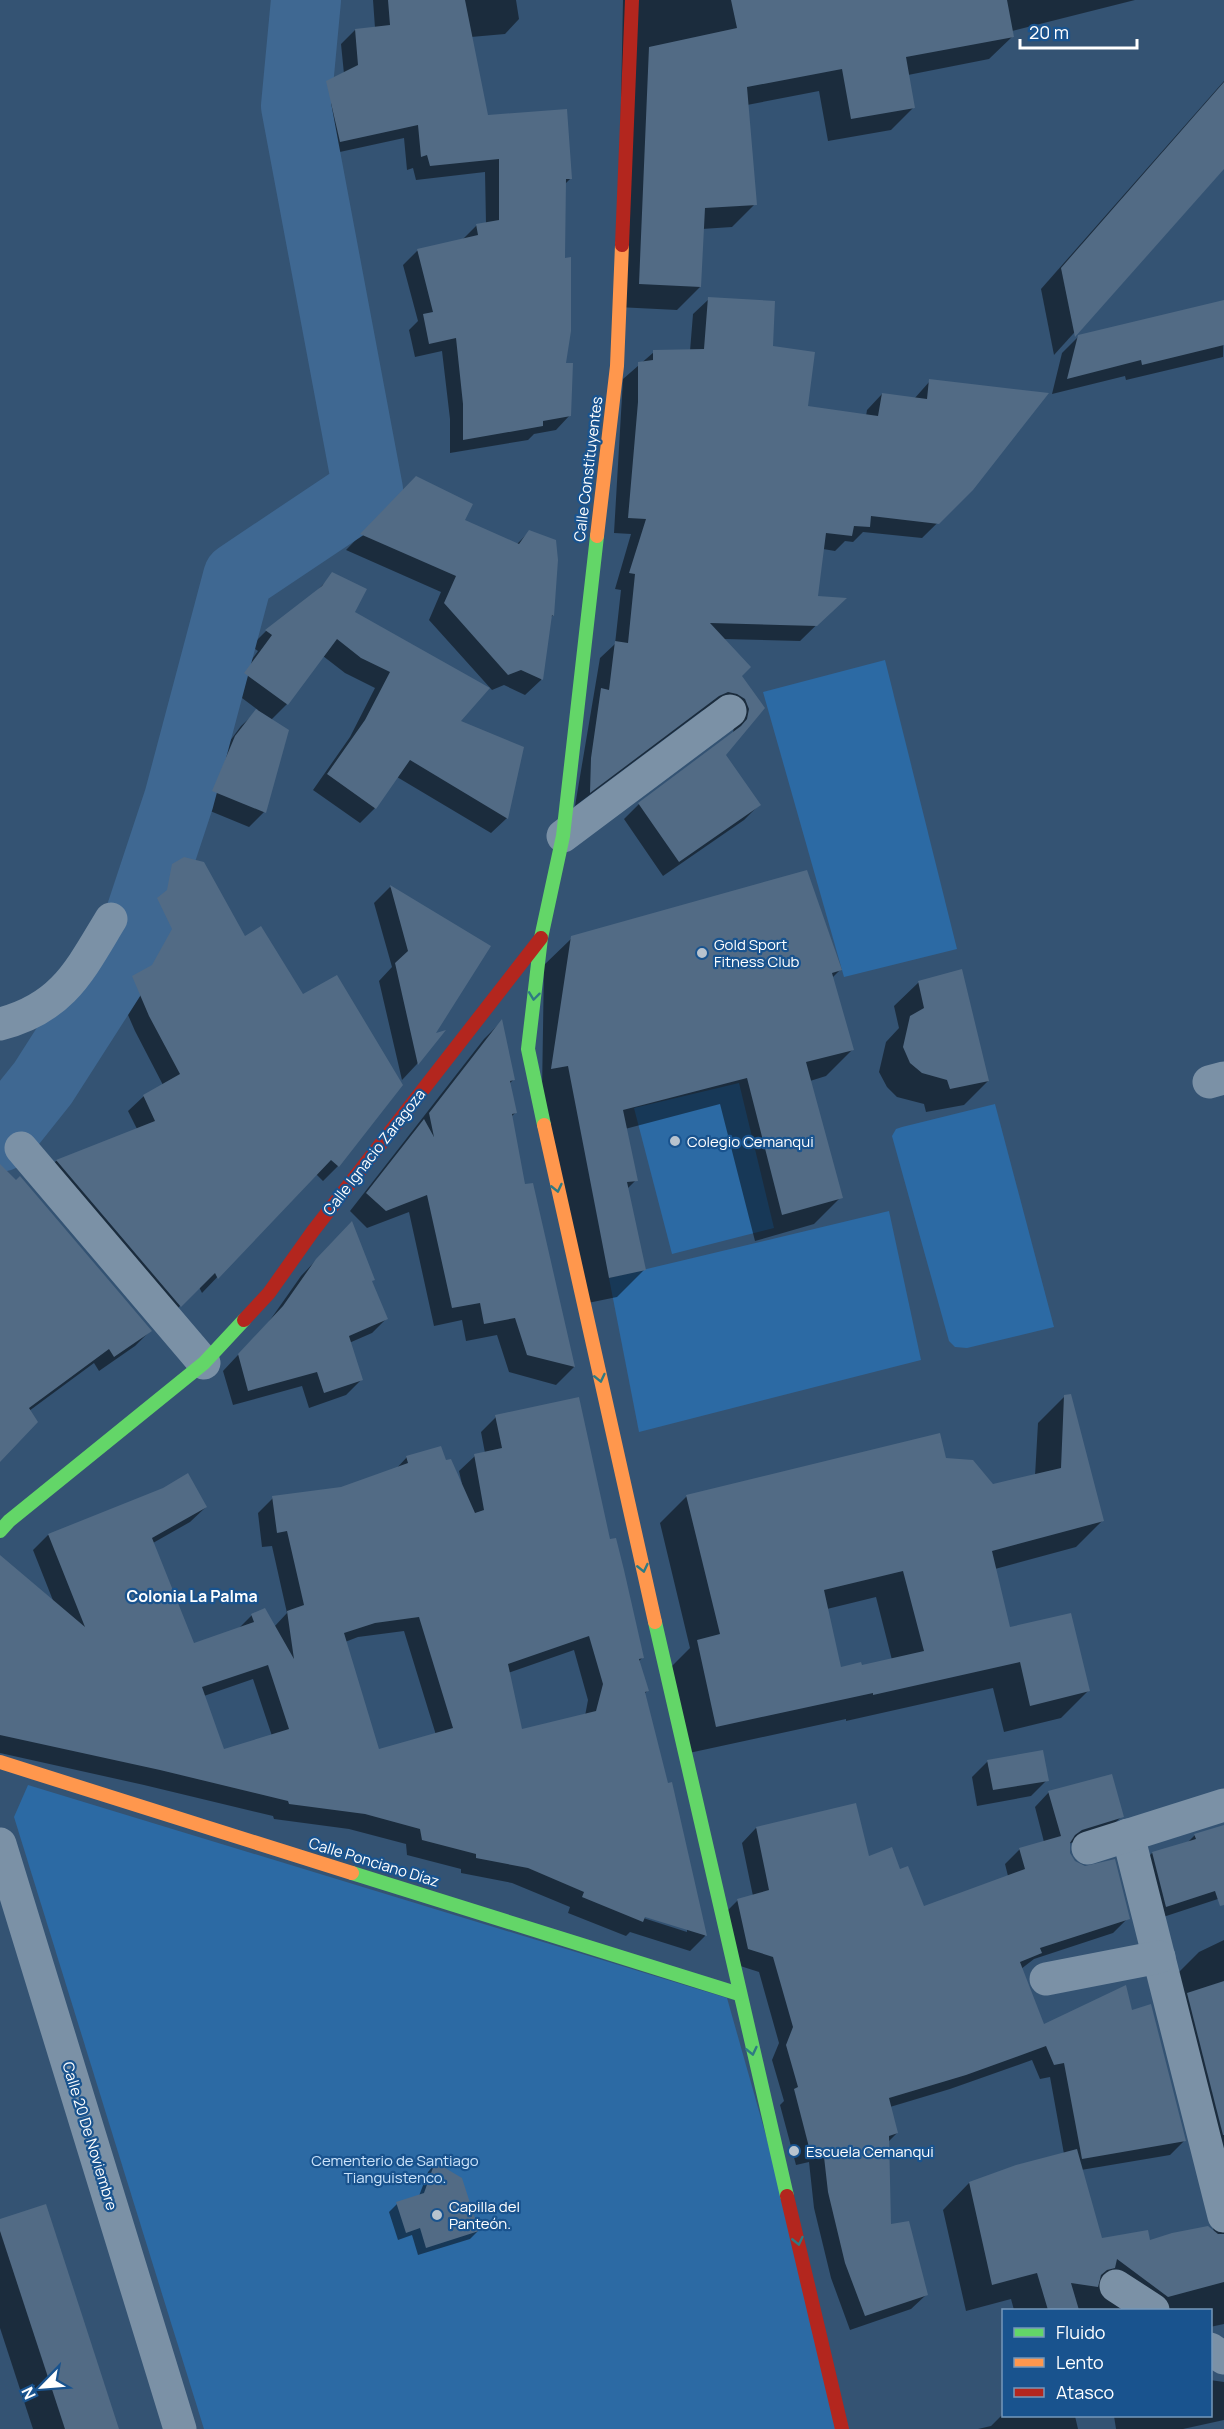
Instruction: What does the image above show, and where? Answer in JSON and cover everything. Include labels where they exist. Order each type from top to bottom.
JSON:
[{"type":"main road","name":"Calle Constituyentes","points":[[632,0],[617,366],[563,836],[541,938],[528,1049],[739,1994],[842,2429]]},
{"type":"main road","name":"Calle Ignacio Zaragoza","points":[[0,1530],[204,1363],[269,1293],[313,1231],[541,938]]},
{"type":"main road","name":"Calle Ponciano Díaz","points":[[0,1762],[739,1994]]},
{"type":"street","points":[[563,836],[730,711]]},
{"type":"street","points":[[0,1024],[40,1009],[62,993],[79,973],[111,919]]},
{"type":"street","points":[[21,1148],[204,1363]]},
{"type":"street","points":[[1088,1848],[1224,1805]]},
{"type":"street","points":[[1128,1835],[1224,2216]]},
{"type":"street","name":"Calle 20 De Noviembre","points":[[0,1844],[180,2429]]},
{"type":"street","points":[[1046,1978],[1159,1957]]},
{"type":"street","points":[[1116,2286],[1151,2309]]},
{"type":"green space","points":[[885,660],[957,949],[844,977],[763,692]]},
{"type":"green space","points":[[739,1083],[774,1228],[672,1254],[634,1108]]},
{"type":"green space","points":[[995,1104],[1054,1327],[967,1348],[955,1347],[949,1341],[892,1136],[896,1129],[902,1127]]},
{"type":"green space","points":[[889,1211],[921,1360],[639,1432],[609,1278]]},
{"type":"green space","name":"Cementerio de Santiago Tianguistenco.","points":[[28,1785],[727,1998],[849,2429],[204,2429],[14,1817]]},
{"type":"building","points":[[388,0],[465,0],[488,115],[567,109],[572,179],[566,179],[565,258],[571,257],[571,331],[566,363],[573,363],[571,416],[543,421],[543,426],[463,440],[463,404],[456,338],[429,344],[423,314],[433,312],[417,249],[478,235],[476,224],[499,220],[499,159],[430,166],[427,155],[421,157],[418,125],[340,142],[326,81],[358,65],[355,29],[390,25]]},
{"type":"building","points":[[731,0],[1007,0],[1014,37],[906,57],[915,108],[851,119],[842,69],[747,87],[757,205],[705,208],[701,287],[639,284],[649,47],[737,28]]},
{"type":"building","points":[[1224,82],[1224,169],[1075,337],[1061,268]]},
{"type":"building","points":[[708,297],[775,301],[773,346],[815,352],[808,406],[878,416],[882,393],[927,399],[929,379],[1049,393],[973,490],[939,524],[871,516],[870,527],[854,526],[852,536],[826,533],[818,596],[847,598],[817,626],[710,623],[751,667],[742,676],[765,708],[726,755],[761,805],[679,862],[638,803],[741,726],[747,719],[749,709],[745,699],[728,692],[719,696],[590,793],[591,758],[601,688],[609,690],[615,641],[628,643],[635,574],[629,573],[646,519],[628,518],[638,402],[638,362],[653,360],[653,350],[704,349]]},
{"type":"building","points":[[1224,300],[1224,345],[1142,365],[1141,360],[1067,379],[1078,335]]},
{"type":"building","points":[[416,476],[473,504],[465,520],[519,544],[529,530],[556,540],[558,560],[554,616],[552,615],[543,680],[521,670],[508,675],[444,603],[456,576],[360,534]]},
{"type":"building","points":[[332,572],[367,589],[355,612],[490,688],[461,721],[524,747],[508,819],[410,760],[376,809],[327,774],[365,720],[390,672],[361,658],[337,639],[288,705],[244,673],[272,635],[265,630],[322,586]]},
{"type":"building","points":[[256,709],[289,730],[266,813],[212,791],[235,736]]},
{"type":"building","points":[[184,857],[204,862],[245,936],[261,926],[303,994],[337,975],[403,1085],[339,1167],[331,1160],[218,1279],[215,1273],[181,1307],[56,1160],[155,1121],[143,1095],[180,1074],[149,1016],[132,976],[152,965],[172,929],[157,898],[167,890],[172,864]]},
{"type":"building","points":[[807,870],[842,970],[832,973],[854,1050],[806,1062],[843,1198],[782,1215],[747,1078],[623,1110],[638,1181],[627,1182],[646,1270],[609,1278],[568,1066],[551,1069],[571,936]]},
{"type":"building","points":[[390,885],[491,946],[436,1033],[446,1030],[418,1065],[395,963],[408,951]]},
{"type":"building","points":[[962,969],[989,1081],[950,1089],[947,1080],[922,1073],[910,1063],[903,1047],[910,1016],[924,1008],[918,981]]},
{"type":"building","points":[[502,1019],[515,1080],[510,1081],[517,1113],[512,1114],[525,1184],[533,1183],[575,1367],[527,1355],[515,1318],[484,1324],[480,1303],[452,1308],[427,1195],[386,1211],[366,1193],[424,1119],[434,1137],[429,1113]]},
{"type":"building","points":[[0,1164],[16,1180],[20,1176],[152,1331],[114,1357],[109,1349],[29,1408],[38,1422],[0,1462]]},
{"type":"building","points":[[352,1221],[375,1280],[372,1281],[388,1319],[349,1336],[363,1380],[324,1393],[317,1372],[248,1391],[238,1354],[283,1306],[316,1259]]},
{"type":"building","points":[[1071,1394],[1104,1521],[992,1551],[1010,1627],[1071,1613],[1090,1691],[1030,1706],[1020,1662],[716,1727],[697,1640],[720,1634],[686,1495],[940,1433],[946,1458],[973,1460],[993,1484],[1061,1468],[1064,1395]],"holes":[[[903,1571],[924,1651],[862,1665],[861,1662],[841,1667],[824,1590]]]},
{"type":"building","points":[[579,1397],[610,1539],[616,1538],[644,1658],[639,1659],[649,1691],[645,1692],[668,1783],[672,1782],[707,1936],[645,1917],[643,1922],[582,1897],[584,1892],[528,1868],[476,1858],[476,1854],[422,1840],[420,1829],[365,1814],[289,1804],[288,1801],[160,1770],[0,1735],[0,1555],[85,1627],[48,1534],[163,1488],[188,1473],[207,1507],[152,1538],[194,1643],[254,1622],[251,1614],[265,1608],[294,1659],[287,1611],[304,1605],[287,1531],[277,1533],[272,1496],[341,1487],[408,1463],[406,1456],[441,1446],[446,1460],[451,1459],[475,1513],[484,1510],[474,1454],[502,1448],[495,1415]],"holes":[[[419,1617],[453,1728],[379,1749],[344,1633],[375,1623]],[[589,1636],[603,1684],[596,1711],[522,1729],[508,1664]],[[268,1665],[289,1729],[224,1749],[202,1687]]]},
{"type":"building","points":[[1043,1750],[1049,1781],[993,1790],[987,1760]]},
{"type":"building","points":[[1112,1774],[1124,1817],[1082,1830],[1070,1843],[1070,1853],[1075,1861],[1085,1866],[1115,1859],[1130,1919],[1040,1948],[1042,1953],[1020,1962],[1044,2024],[1126,1985],[1132,2010],[1151,2004],[1186,2141],[1082,2159],[1064,2063],[1054,2065],[1046,2046],[966,2075],[889,2098],[898,2133],[889,2136],[891,2224],[909,2221],[928,2295],[865,2316],[845,2263],[828,2192],[823,2148],[810,2151],[794,2089],[798,2087],[786,2045],[793,2027],[773,1957],[748,1949],[737,1899],[769,1890],[756,1827],[856,1803],[869,1856],[892,1847],[900,1869],[908,1866],[924,1906],[1025,1869],[1019,1848],[1061,1836],[1048,1791]]},
{"type":"building","points":[[1224,1825],[1224,1905],[1220,1906],[1215,1891],[1166,1907],[1152,1852],[1196,1839],[1194,1834]]},
{"type":"building","points":[[1224,1981],[1224,2135],[1223,2135],[1187,1993]]},
{"type":"building","points":[[1077,2149],[1102,2238],[1148,2230],[1150,2240],[1208,2226],[1218,2234],[1224,2234],[1224,2282],[1168,2297],[1117,2259],[1115,2268],[1101,2275],[1098,2287],[1071,2283],[1079,2309],[1048,2309],[1037,2273],[992,2285],[969,2182],[1016,2165]]},
{"type":"building","name":"Capilla del Panteón.","points":[[435,2162],[462,2178],[479,2231],[426,2248],[420,2228],[406,2233],[396,2202],[424,2193]]},
{"type":"building","points":[[46,2204],[119,2429],[65,2429],[0,2231],[0,2219]]},
{"type":"waterway","points":[[0,1137],[43,1083],[130,947],[179,799],[238,577],[368,490],[296,106],[306,0]]},
{"type":"traffic: fast","points":[[544,1125],[528,1049],[541,938],[563,836],[597,536]]},
{"type":"traffic: fast","points":[[0,1531],[9,1521],[204,1363],[244,1320]]},
{"type":"traffic: fast","points":[[655,1622],[787,2196]]},
{"type":"traffic: fast","points":[[352,1873],[739,1994]]},
{"type":"traffic: slow","points":[[597,536],[617,366],[622,245]]},
{"type":"traffic: slow","points":[[544,1125],[655,1622]]},
{"type":"traffic: slow","points":[[0,1762],[352,1873]]},
{"type":"traffic: jam","points":[[622,245],[632,0]]},
{"type":"traffic: jam","points":[[244,1320],[269,1293],[313,1231],[541,938]]},
{"type":"traffic: jam","points":[[787,2196],[842,2429]]},
{"type":"place","name":"Gold Sport Fitness Club","points":[[702,953]]},
{"type":"place","name":"Colegio Cemanqui","points":[[675,1141]]},
{"type":"place","name":"Escuela Cemanqui","points":[[794,2151]]},
{"type":"place","name":"Capilla del Panteón.","points":[[437,2215]]},
{"type":"district","name":"Colonia La Palma","points":[[192,1596]]}]
